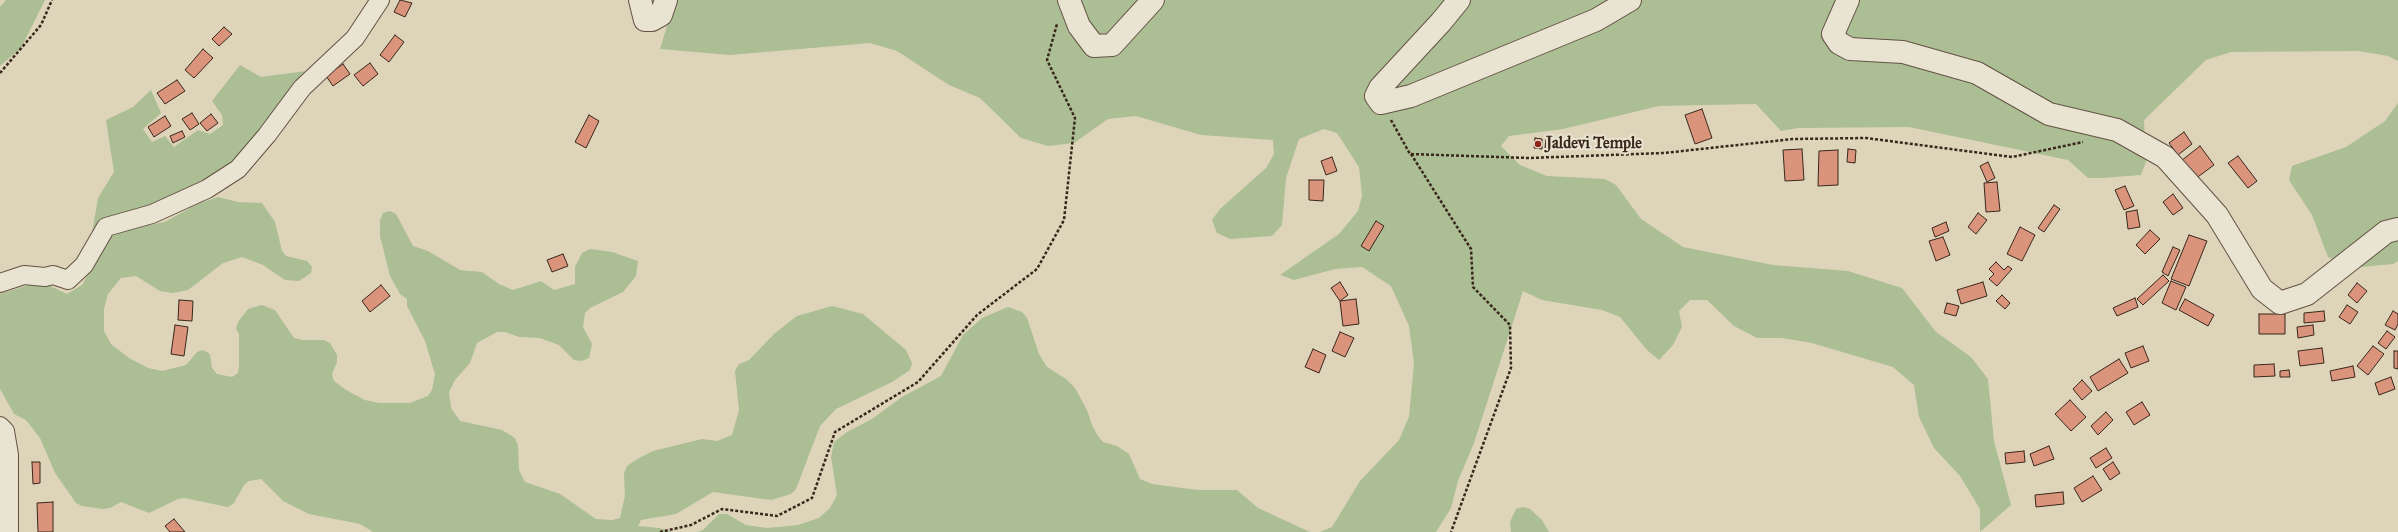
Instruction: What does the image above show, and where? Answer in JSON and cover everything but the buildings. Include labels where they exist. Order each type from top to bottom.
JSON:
[{"type":"street","points":[[0,283],[24,275],[45,277],[53,275],[68,280],[84,265],[106,227],[152,214],[207,189],[238,169],[267,135],[302,88],[355,38],[380,0]]},
{"type":"street","points":[[640,0],[645,20],[652,20],[661,14],[666,0]]},
{"type":"street","points":[[1069,0],[1079,26],[1094,46],[1112,45],[1153,0]]},
{"type":"street","points":[[1459,0],[1441,22],[1380,88],[1376,96],[1381,102],[1411,96],[1596,20],[1630,0]]},
{"type":"street","points":[[1848,0],[1833,34],[1839,43],[1850,49],[1902,52],[1976,73],[2049,114],[2117,130],[2165,157],[2217,215],[2262,289],[2280,303],[2307,294],[2386,232],[2398,229]]},
{"type":"street","points":[[0,426],[5,431],[9,454],[9,532]]},
{"type":"path","points":[[0,73],[41,25],[52,0]]},
{"type":"path","points":[[660,532],[691,525],[722,509],[777,516],[812,498],[836,432],[918,382],[977,315],[1037,269],[1064,220],[1075,118],[1047,60],[1058,23]]},
{"type":"path","points":[[1381,102],[1410,154],[1471,249],[1473,287],[1510,325],[1511,368],[1450,532]]},
{"type":"path","points":[[1410,154],[1529,158],[1664,153],[1793,139],[1866,138],[2012,158],[2073,146],[2088,140]]},
{"type":"green space","points":[[6,0],[45,0],[21,48],[0,66],[0,7]]},
{"type":"green space","points":[[675,0],[2398,0],[2398,61],[2388,56],[2359,51],[2231,52],[2206,60],[2144,120],[2146,162],[2141,175],[2088,178],[2068,160],[1909,127],[1798,128],[1781,131],[1756,104],[1659,106],[1563,129],[1509,136],[1501,146],[1520,165],[1547,176],[1605,179],[1616,185],[1641,219],[1683,247],[1773,265],[1848,271],[1902,288],[1936,332],[1971,357],[1988,379],[1994,441],[2011,505],[1980,532],[1980,509],[1960,476],[1934,448],[1919,417],[1914,385],[1893,367],[1812,343],[1782,338],[1757,338],[1734,326],[1707,300],[1690,300],[1679,311],[1682,327],[1673,345],[1659,360],[1647,350],[1620,317],[1602,310],[1542,300],[1523,291],[1474,443],[1458,481],[1451,508],[1436,532],[1320,532],[1332,527],[1360,481],[1399,440],[1409,417],[1414,363],[1409,326],[1391,286],[1362,267],[1335,269],[1294,280],[1280,275],[1339,234],[1358,211],[1362,196],[1359,167],[1337,133],[1324,129],[1299,139],[1286,178],[1282,225],[1272,236],[1230,239],[1217,233],[1212,220],[1220,209],[1266,168],[1274,154],[1273,140],[1201,135],[1136,116],[1108,119],[1074,143],[1048,146],[1021,138],[980,98],[949,85],[897,51],[870,43],[730,55],[660,49]]},
{"type":"green space","points":[[240,65],[261,77],[313,70],[281,109],[261,128],[244,156],[218,176],[92,233],[98,198],[114,172],[106,120],[133,107],[151,90],[161,113],[143,129],[152,142],[165,136],[174,147],[198,130],[210,134],[223,125],[222,115],[212,101]]},
{"type":"green space","points":[[2398,103],[2398,261],[2393,264],[2352,268],[2328,257],[2312,215],[2289,180],[2292,166],[2346,147],[2385,121]]},
{"type":"green space","points":[[218,197],[238,202],[262,203],[275,222],[282,251],[286,256],[307,261],[312,267],[311,273],[299,281],[285,280],[263,265],[242,257],[223,263],[188,290],[173,293],[160,291],[136,276],[121,278],[108,294],[104,309],[104,331],[111,344],[129,358],[148,368],[162,371],[186,365],[197,352],[203,350],[210,354],[212,368],[217,374],[232,377],[238,373],[239,366],[239,334],[236,329],[238,322],[248,309],[262,305],[275,310],[294,338],[302,340],[324,340],[330,343],[337,355],[337,362],[332,374],[334,381],[346,390],[365,400],[379,403],[410,403],[428,396],[432,390],[435,374],[425,341],[407,306],[407,299],[400,294],[390,276],[380,236],[380,220],[383,213],[390,211],[396,214],[413,246],[428,251],[460,270],[482,272],[499,284],[513,290],[541,281],[554,290],[575,284],[575,267],[582,253],[590,249],[612,252],[638,261],[636,276],[623,292],[590,308],[585,313],[583,327],[592,344],[589,358],[582,361],[574,360],[559,345],[540,338],[519,337],[505,332],[497,332],[477,343],[470,363],[455,380],[449,392],[451,408],[460,421],[502,430],[515,438],[518,445],[519,470],[525,482],[560,494],[596,519],[612,520],[620,518],[625,496],[624,473],[627,466],[639,458],[653,451],[702,439],[717,441],[732,435],[739,410],[735,371],[739,364],[749,360],[775,333],[797,316],[832,306],[863,314],[906,350],[912,363],[910,370],[892,382],[836,409],[820,426],[796,489],[791,494],[771,500],[713,492],[676,514],[641,520],[638,526],[659,528],[673,532],[373,532],[360,524],[309,514],[283,501],[261,479],[249,481],[244,485],[234,503],[228,507],[184,498],[178,499],[149,513],[121,502],[110,508],[103,509],[82,506],[76,503],[55,473],[40,438],[26,420],[14,414],[0,389],[0,294],[32,284],[48,285],[67,294],[82,285],[108,239],[114,235],[137,227],[165,222],[197,204]]},
{"type":"green space","points":[[1008,307],[1022,312],[1027,318],[1039,354],[1047,367],[1066,379],[1075,388],[1087,410],[1092,425],[1098,436],[1103,442],[1117,446],[1129,454],[1140,479],[1152,484],[1198,490],[1237,490],[1258,508],[1310,532],[697,532],[703,530],[719,514],[727,514],[746,525],[767,528],[798,525],[819,518],[830,508],[837,495],[831,457],[834,442],[847,432],[872,419],[902,397],[941,376],[963,335],[982,318]]},
{"type":"green space","points":[[1523,507],[1530,509],[1542,520],[1549,532],[1511,532],[1510,522],[1516,509]]},
{"type":"place","name":"Jaldevi Temple","points":[[1538,144]]}]
